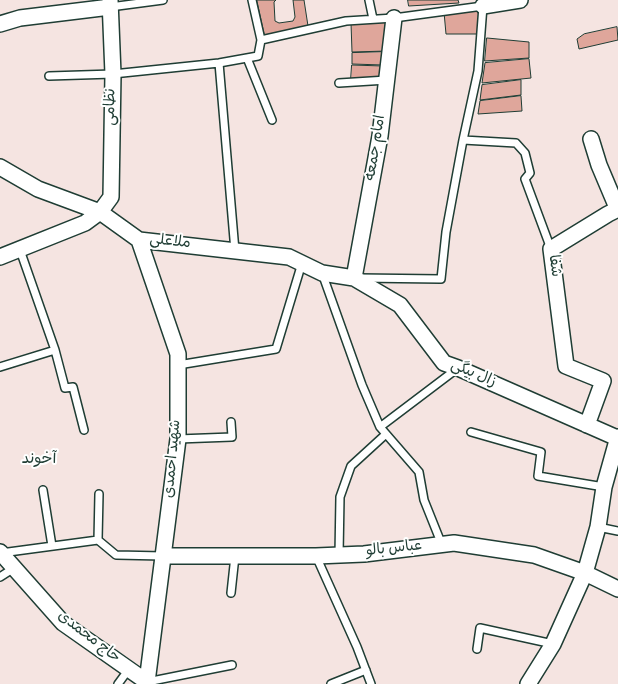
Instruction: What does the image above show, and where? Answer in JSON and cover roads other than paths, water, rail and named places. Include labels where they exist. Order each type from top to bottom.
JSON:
[{"type":"street","points":[[486,3],[520,0]]},
{"type":"street","points":[[0,24],[20,18],[110,4]]},
{"type":"street","name":"نظامی","points":[[100,212],[111,197],[113,74],[110,4]]},
{"type":"street","name":"امام جمعه","points":[[354,278],[380,136],[394,18]]},
{"type":"street","points":[[551,249],[608,214],[618,210],[599,165],[591,139]]},
{"type":"street","name":"ملاعلی","points":[[0,167],[38,189],[100,212],[139,240],[290,257],[322,273],[354,278]]},
{"type":"street","points":[[0,257],[85,223],[100,212]]},
{"type":"street","name":"شهید احمدی","points":[[139,240],[178,354],[178,439],[148,683]]},
{"type":"street","name":"شفا","points":[[551,249],[566,366],[603,381],[587,425]]},
{"type":"street","name":"زال بیگی","points":[[354,278],[400,304],[444,363],[618,437]]},
{"type":"street","points":[[528,684],[553,644],[585,573],[598,527],[604,487],[618,437]]},
{"type":"street","name":"عباس بالو","points":[[163,556],[316,556],[364,554],[454,543],[534,555],[585,573],[618,589]]},
{"type":"street","name":"حاج محمدی","points":[[0,552],[63,623],[148,683]]},
{"type":"lane","points":[[110,4],[163,0]]},
{"type":"lane","points":[[49,76],[113,74],[219,63],[258,56],[261,40],[252,0]]},
{"type":"lane","points":[[369,0],[373,19]]},
{"type":"lane","points":[[261,40],[346,21],[394,18],[486,3],[478,71],[463,140],[446,232],[440,279],[354,278]]},
{"type":"lane","points":[[248,58],[272,120]]},
{"type":"lane","points":[[219,63],[235,251]]},
{"type":"lane","points":[[339,83],[387,80]]},
{"type":"lane","name":"شفا","points":[[463,140],[516,144],[525,152],[530,173],[525,179],[551,249]]},
{"type":"lane","points":[[20,250],[55,350],[65,388],[73,387],[84,430]]},
{"type":"lane","points":[[178,365],[276,349],[302,263]]},
{"type":"lane","points":[[322,273],[362,385],[380,427],[419,472],[424,500],[442,544]]},
{"type":"lane","points":[[0,367],[55,350]]},
{"type":"lane","points":[[380,427],[458,368]]},
{"type":"lane","points":[[178,439],[232,437],[231,422]]},
{"type":"lane","points":[[471,432],[541,452],[538,476],[604,487]]},
{"type":"lane","points":[[339,555],[340,497],[351,466],[386,434]]},
{"type":"lane","points":[[43,490],[52,546]]},
{"type":"lane","points":[[98,540],[99,494]]},
{"type":"lane","points":[[598,527],[618,531]]},
{"type":"lane","points":[[0,552],[98,540],[116,555],[163,556]]},
{"type":"lane","points":[[231,593],[235,556]]},
{"type":"lane","points":[[316,556],[358,647],[371,684]]},
{"type":"lane","points":[[0,577],[14,568]]},
{"type":"lane","points":[[477,649],[480,628],[553,644]]},
{"type":"lane","points":[[148,683],[232,665]]},
{"type":"lane","points":[[118,684],[129,669]]},
{"type":"lane","points":[[331,684],[366,670]]},
{"type":"district","name":"آخوند","points":[[39,461]]}]
